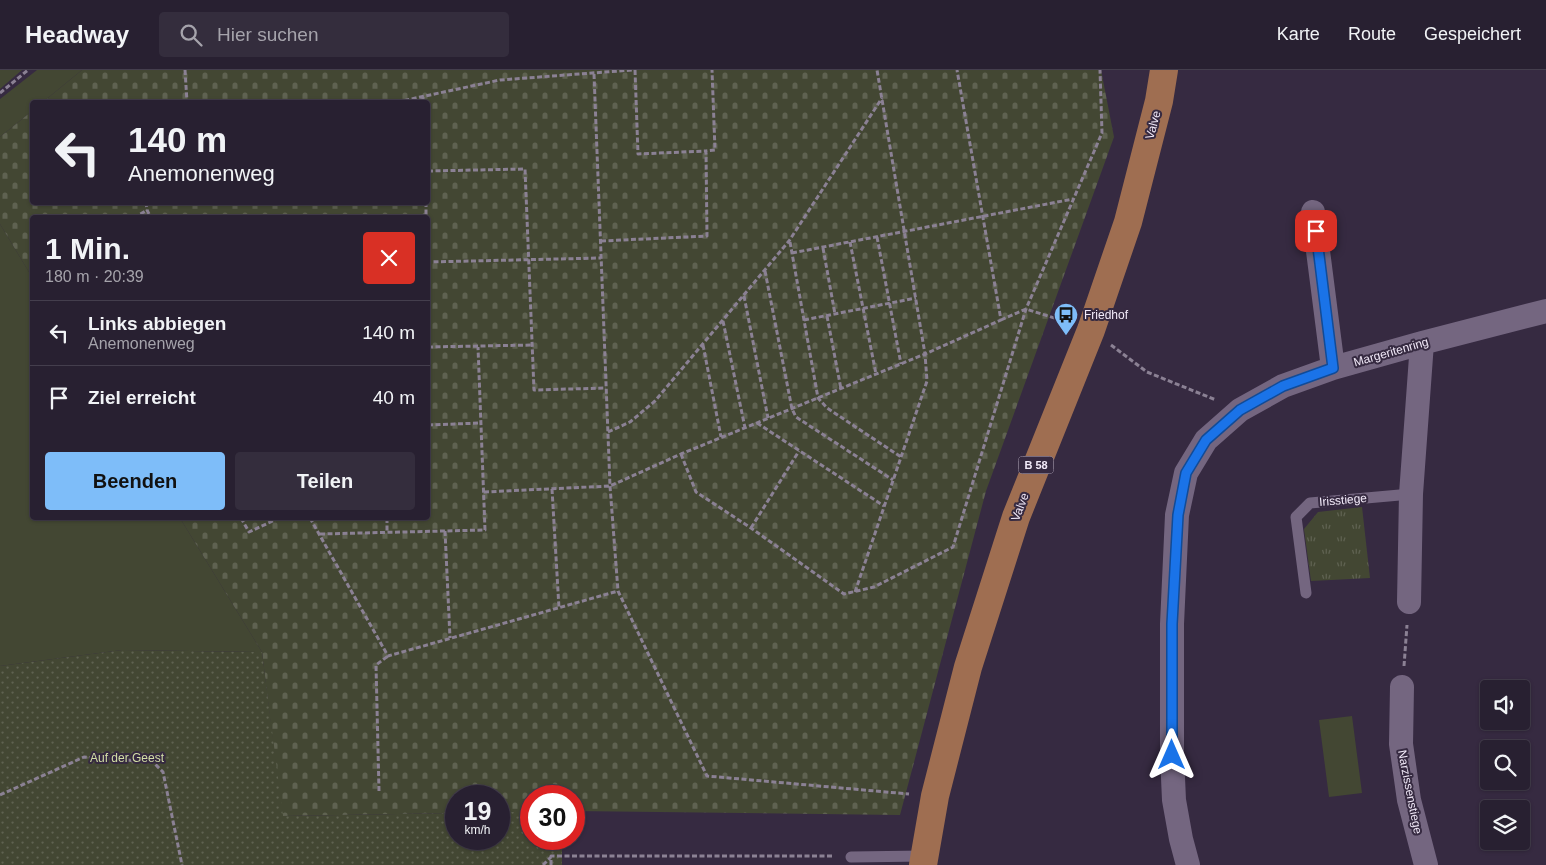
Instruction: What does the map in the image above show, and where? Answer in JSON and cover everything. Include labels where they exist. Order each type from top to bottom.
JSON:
[{"type":"main road","name":"Valve","points":[[923,861],[935,796],[968,666],[1078,326],[1128,222],[1159,102],[1164,70]]},
{"type":"street","points":[[1313,212],[1333,368]]},
{"type":"street","name":"Margeritenring","points":[[1188,865],[1174,800],[1172,624],[1178,515],[1186,473],[1206,440],[1240,410],[1283,386],[1333,368],[1422,342],[1546,311]]},
{"type":"street","points":[[1409,602],[1411,494],[1422,342]]},
{"type":"street","name":"Narzissenstiege","points":[[1402,687],[1401,744],[1409,800],[1426,865]]},
{"type":"lane","name":"Irisstiege","points":[[1306,593],[1296,517],[1310,503],[1411,494]]},
{"type":"lane","points":[[851,856],[923,861]]},
{"type":"path","points":[[0,93],[28,70]]},
{"type":"path","points":[[185,70],[187,100]]},
{"type":"path","points":[[407,100],[500,80],[634,70],[638,154],[706,151],[715,150],[712,70]]},
{"type":"path","points":[[855,592],[927,381],[926,354],[877,70]]},
{"type":"path","points":[[957,70],[1001,320]]},
{"type":"path","points":[[681,454],[696,492],[751,528],[844,594],[874,586],[953,547],[1026,309],[1102,133],[1100,70]]},
{"type":"path","points":[[594,74],[610,486],[618,591],[707,776],[935,796]]},
{"type":"path","points":[[608,432],[630,422],[655,401],[790,241],[882,97]]},
{"type":"path","points":[[601,241],[707,236],[706,151]]},
{"type":"path","points":[[430,170],[525,169],[534,390],[606,388]]},
{"type":"path","points":[[792,254],[1073,199]]},
{"type":"path","points":[[146,205],[150,215]]},
{"type":"path","points":[[139,215],[147,210]]},
{"type":"path","points":[[877,237],[901,364]]},
{"type":"path","points":[[790,241],[818,398],[827,408],[901,456]]},
{"type":"path","points":[[850,242],[876,374]]},
{"type":"path","points":[[823,248],[835,314]]},
{"type":"path","points":[[430,262],[601,258]]},
{"type":"path","points":[[765,270],[792,409],[796,417],[893,480]]},
{"type":"path","points":[[744,295],[768,418]]},
{"type":"path","points":[[804,320],[916,298]]},
{"type":"path","points":[[484,492],[610,486],[721,437],[926,354],[1026,309],[1078,326],[1147,372],[1240,410]]},
{"type":"path","points":[[827,316],[841,389]]},
{"type":"path","points":[[723,320],[745,428]]},
{"type":"path","points":[[703,344],[721,437]]},
{"type":"path","points":[[430,348],[532,345]]},
{"type":"path","points":[[320,534],[485,530],[478,347]]},
{"type":"path","points":[[430,425],[481,423]]},
{"type":"path","points":[[756,423],[884,506]]},
{"type":"path","points":[[751,528],[799,451]]},
{"type":"path","points":[[552,489],[559,608]]},
{"type":"path","points":[[242,520],[249,532],[275,520]]},
{"type":"path","points":[[311,520],[388,656]]},
{"type":"path","points":[[387,520],[387,533]]},
{"type":"path","points":[[445,531],[450,638]]},
{"type":"path","points":[[378,791],[376,665],[388,656],[618,591]]},
{"type":"path","points":[[1402,687],[1409,602]]},
{"type":"path","points":[[0,795],[84,757],[153,762],[163,772],[182,865]]},
{"type":"path","points":[[551,865],[552,856]]},
{"type":"path","points":[[543,865],[552,856],[851,856]]},
{"type":"green space","points":[[0,70],[22,70],[0,89]]},
{"type":"green space","points":[[37,70],[82,70],[45,100],[30,100],[30,113],[0,137],[0,99]]},
{"type":"green space","points":[[82,70],[1101,70],[1114,137],[986,491],[900,815],[585,811],[585,785],[520,785],[520,812],[510,812],[510,785],[445,785],[445,813],[282,816],[262,652],[181,520],[430,520],[430,215],[30,215],[30,274],[0,224],[0,137],[30,113],[30,205],[430,205],[430,100],[45,100]]},
{"type":"green space","points":[[0,224],[30,274],[30,520],[181,520],[262,652],[122,650],[0,666]]},
{"type":"green space","points":[[1362,507],[1370,578],[1311,581],[1304,529],[1318,512]]},
{"type":"green space","name":"Auf der Geest","points":[[122,650],[262,652],[283,816],[445,813],[445,850],[510,850],[510,812],[520,812],[520,850],[562,850],[562,865],[0,865],[0,666]]},
{"type":"green space","points":[[1352,716],[1362,793],[1329,797],[1319,720]]},
{"type":"place","name":"Friedhof","points":[[1066,336]]},
{"type":"route","points":[[1172,755],[1172,624],[1178,515],[1186,473],[1206,440],[1240,410],[1283,386],[1333,368],[1316,231]]}]
